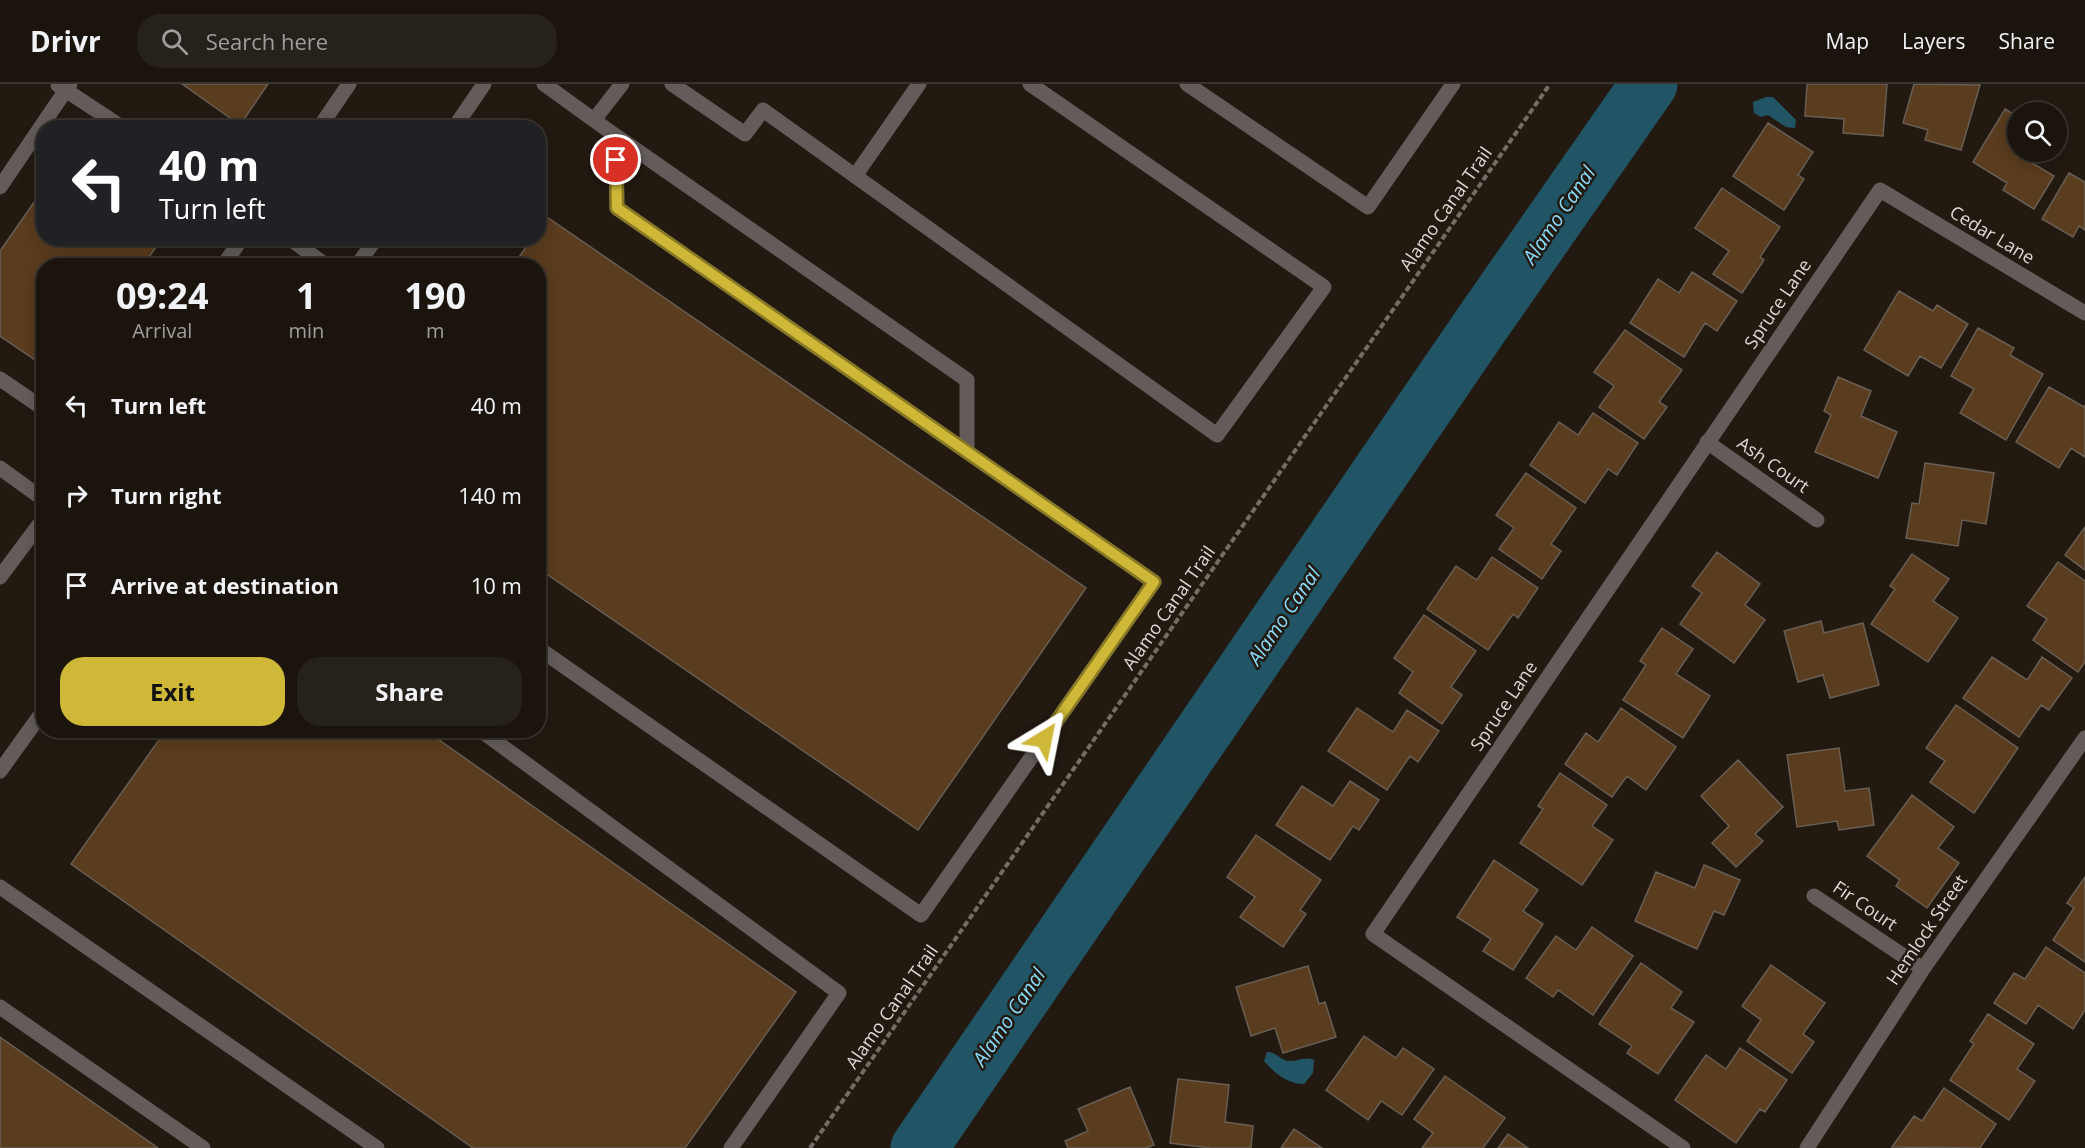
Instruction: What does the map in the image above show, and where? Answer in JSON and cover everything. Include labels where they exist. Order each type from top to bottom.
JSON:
[{"type":"street","points":[[324,120],[349,84]]},
{"type":"street","points":[[459,120],[484,84]]},
{"type":"street","points":[[544,84],[967,380],[967,451]]},
{"type":"street","points":[[594,120],[622,84]]},
{"type":"street","points":[[672,84],[745,134],[763,110],[1217,435],[1324,287],[1030,84]]},
{"type":"street","points":[[855,176],[919,84]]},
{"type":"street","points":[[1187,84],[1368,207],[1453,84]]},
{"type":"street","points":[[42,120],[64,86],[112,120]]},
{"type":"street","points":[[0,187],[36,130]]},
{"type":"street","points":[[546,654],[921,915],[1154,582],[617,208],[616,136]]},
{"type":"street","name":"Cedar Lane","points":[[1880,190],[2085,313]]},
{"type":"street","name":"Spruce Lane","points":[[1683,1148],[1373,934],[1880,190]]},
{"type":"street","points":[[300,246],[316,258]]},
{"type":"street","points":[[0,379],[36,404]]},
{"type":"street","name":"Ash Court","points":[[1707,442],[1817,520]]},
{"type":"street","points":[[0,468],[36,495]]},
{"type":"street","points":[[0,577],[36,529]]},
{"type":"street","points":[[0,771],[36,721]]},
{"type":"street","points":[[491,738],[839,993],[732,1148]]},
{"type":"street","name":"Hemlock Street","points":[[1807,1148],[1923,969],[2085,738]]},
{"type":"street","points":[[0,887],[377,1148]]},
{"type":"street","name":"Fir Court","points":[[1814,896],[1923,969]]},
{"type":"street","points":[[0,1007],[203,1148]]},
{"type":"path","name":"Alamo Canal Trail","points":[[810,1148],[1550,84]]},
{"type":"water","points":[[1773,97],[1796,120],[1795,128],[1786,127],[1768,115],[1761,117],[1754,113],[1753,102]]},
{"type":"water","points":[[1267,1052],[1287,1061],[1308,1058],[1314,1060],[1313,1073],[1304,1084],[1287,1080],[1264,1061]]},
{"type":"building","points":[[182,84],[268,84],[243,120],[233,120]]},
{"type":"building","points":[[1807,84],[1887,84],[1883,136],[1843,133],[1844,119],[1805,116]]},
{"type":"building","points":[[1914,84],[1980,85],[1961,150],[1925,140],[1928,130],[1903,123]]},
{"type":"building","points":[[2005,109],[2007,110],[2007,162],[2030,162],[2054,176],[2034,209],[2003,190],[2007,183],[1973,162]]},
{"type":"building","points":[[1768,123],[1813,152],[1798,175],[1804,179],[1784,210],[1733,176]]},
{"type":"building","points":[[2069,173],[2085,182],[2085,230],[2079,226],[2073,237],[2042,219]]},
{"type":"building","points":[[1722,188],[1780,227],[1760,257],[1764,260],[1742,293],[1713,274],[1729,251],[1695,228]]},
{"type":"building","points":[[36,199],[36,246],[157,246],[148,258],[36,258],[36,361],[0,336],[0,251]]},
{"type":"building","points":[[546,218],[1086,588],[918,830],[546,574],[546,258],[518,258],[527,246],[546,246]]},
{"type":"building","points":[[1692,272],[1737,301],[1717,331],[1705,323],[1684,357],[1630,323],[1658,279],[1679,293]]},
{"type":"building","points":[[1899,291],[1933,311],[1937,305],[1968,324],[1941,368],[1920,356],[1908,376],[1864,350]]},
{"type":"building","points":[[1978,328],[2014,348],[2010,355],[2043,374],[2006,440],[1960,413],[1974,389],[1951,376]]},
{"type":"building","points":[[1625,330],[1682,370],[1659,402],[1667,407],[1644,439],[1599,407],[1614,386],[1594,372]]},
{"type":"building","points":[[1838,377],[1871,391],[1861,416],[1897,432],[1878,478],[1815,452],[1831,415],[1824,411]]},
{"type":"building","points":[[2049,387],[2084,407],[2085,405],[2085,457],[2071,448],[2059,468],[2016,442]]},
{"type":"building","points":[[1593,413],[1638,443],[1617,475],[1608,469],[1585,503],[1530,465],[1559,422],[1578,435]]},
{"type":"building","points":[[1925,463],[1994,473],[1986,524],[1962,520],[1958,546],[1906,538],[1912,503],[1919,504]]},
{"type":"building","points":[[1526,473],[1576,508],[1551,544],[1561,551],[1542,579],[1499,549],[1514,528],[1496,515]]},
{"type":"building","points":[[2085,527],[2085,570],[2065,555]]},
{"type":"building","points":[[1717,552],[1760,584],[1745,605],[1765,620],[1734,663],[1680,624],[1702,593],[1692,586]]},
{"type":"building","points":[[1912,554],[1949,579],[1933,601],[1958,618],[1928,662],[1871,624],[1895,589],[1890,586]]},
{"type":"building","points":[[1492,557],[1538,588],[1518,618],[1513,614],[1488,650],[1427,609],[1456,566],[1477,580]]},
{"type":"building","points":[[2058,562],[2085,581],[2085,662],[2078,672],[2033,640],[2047,619],[2027,606]]},
{"type":"building","points":[[1424,615],[1476,651],[1451,687],[1462,695],[1442,724],[1399,693],[1413,672],[1394,658]]},
{"type":"building","points":[[1821,621],[1824,633],[1863,623],[1879,685],[1830,698],[1823,675],[1798,682],[1784,631]]},
{"type":"building","points":[[1662,628],[1693,649],[1676,674],[1710,696],[1683,738],[1623,700],[1646,665],[1640,661]]},
{"type":"building","points":[[1992,657],[2027,680],[2042,657],[2072,678],[2049,710],[2041,705],[2019,737],[1963,698]]},
{"type":"building","points":[[1956,705],[2018,748],[1974,813],[1930,782],[1945,761],[1926,748]]},
{"type":"building","points":[[1357,708],[1393,732],[1407,710],[1439,731],[1418,762],[1410,756],[1387,790],[1328,751]]},
{"type":"building","points":[[1621,708],[1676,747],[1646,790],[1627,776],[1612,797],[1565,764],[1586,733],[1598,742]]},
{"type":"building","points":[[160,738],[436,738],[796,992],[685,1148],[473,1148],[71,864]]},
{"type":"building","points":[[1839,748],[1845,791],[1869,788],[1874,825],[1839,830],[1837,821],[1797,827],[1787,755]]},
{"type":"building","points":[[1738,760],[1783,807],[1755,834],[1763,841],[1736,867],[1712,843],[1729,826],[1701,796]]},
{"type":"building","points":[[1560,773],[1607,805],[1592,826],[1613,840],[1582,885],[1520,843],[1543,809],[1538,806]]},
{"type":"building","points":[[1350,781],[1379,800],[1359,830],[1353,826],[1330,860],[1276,825],[1302,786],[1333,806]]},
{"type":"building","points":[[1912,795],[1954,827],[1938,848],[1959,863],[1927,908],[1896,886],[1900,880],[1867,856]]},
{"type":"building","points":[[1256,835],[1321,880],[1300,910],[1306,914],[1283,947],[1240,917],[1255,897],[1227,877]]},
{"type":"building","points":[[1494,860],[1538,890],[1523,911],[1543,924],[1513,970],[1483,951],[1491,939],[1457,917]]},
{"type":"building","points":[[1704,865],[1740,880],[1724,915],[1714,911],[1697,949],[1635,921],[1656,872],[1695,888]]},
{"type":"building","points":[[2085,877],[2085,962],[2053,940],[2074,908],[2067,903]]},
{"type":"building","points":[[1592,927],[1633,956],[1593,1015],[1558,990],[1553,997],[1526,978],[1556,936],[1576,950]]},
{"type":"building","points":[[2046,947],[2085,973],[2085,1010],[2073,1029],[2038,1005],[2026,1024],[1994,1003],[2014,973],[2025,979]]},
{"type":"building","points":[[1641,963],[1682,992],[1671,1008],[1694,1022],[1658,1074],[1627,1053],[1632,1046],[1599,1024]]},
{"type":"building","points":[[1771,965],[1825,1003],[1803,1034],[1814,1042],[1792,1073],[1747,1041],[1761,1020],[1742,1006]]},
{"type":"building","points":[[1308,966],[1319,1004],[1325,1002],[1336,1037],[1283,1053],[1275,1028],[1251,1036],[1236,987]]},
{"type":"building","points":[[1988,1014],[2034,1044],[2017,1069],[2035,1081],[2009,1120],[1950,1080],[1974,1044],[1970,1041]]},
{"type":"building","points":[[1364,1036],[1396,1058],[1403,1048],[1434,1069],[1402,1115],[1381,1101],[1368,1120],[1326,1090]]},
{"type":"building","points":[[0,1037],[158,1148],[0,1148]]},
{"type":"building","points":[[1740,1048],[1787,1080],[1765,1112],[1760,1109],[1736,1143],[1675,1100],[1706,1055],[1726,1069]]},
{"type":"building","points":[[1445,1076],[1505,1118],[1483,1148],[1422,1148],[1433,1133],[1414,1119]]},
{"type":"building","points":[[1178,1079],[1229,1085],[1225,1122],[1253,1126],[1251,1148],[1210,1148],[1170,1143]]},
{"type":"building","points":[[1130,1087],[1154,1145],[1146,1148],[1068,1148],[1065,1141],[1088,1131],[1078,1109]]},
{"type":"building","points":[[1944,1088],[1996,1124],[1980,1148],[1892,1147],[1914,1116],[1922,1121]]},
{"type":"building","points":[[1294,1129],[1322,1148],[1281,1148]]},
{"type":"building","points":[[1508,1134],[1528,1148],[1498,1148]]},
{"type":"waterway","name":"Alamo Canal","points":[[919,1148],[1479,328],[1649,84]]},
{"type":"route","points":[[616,160],[617,208],[1154,582],[1044,739]]}]
